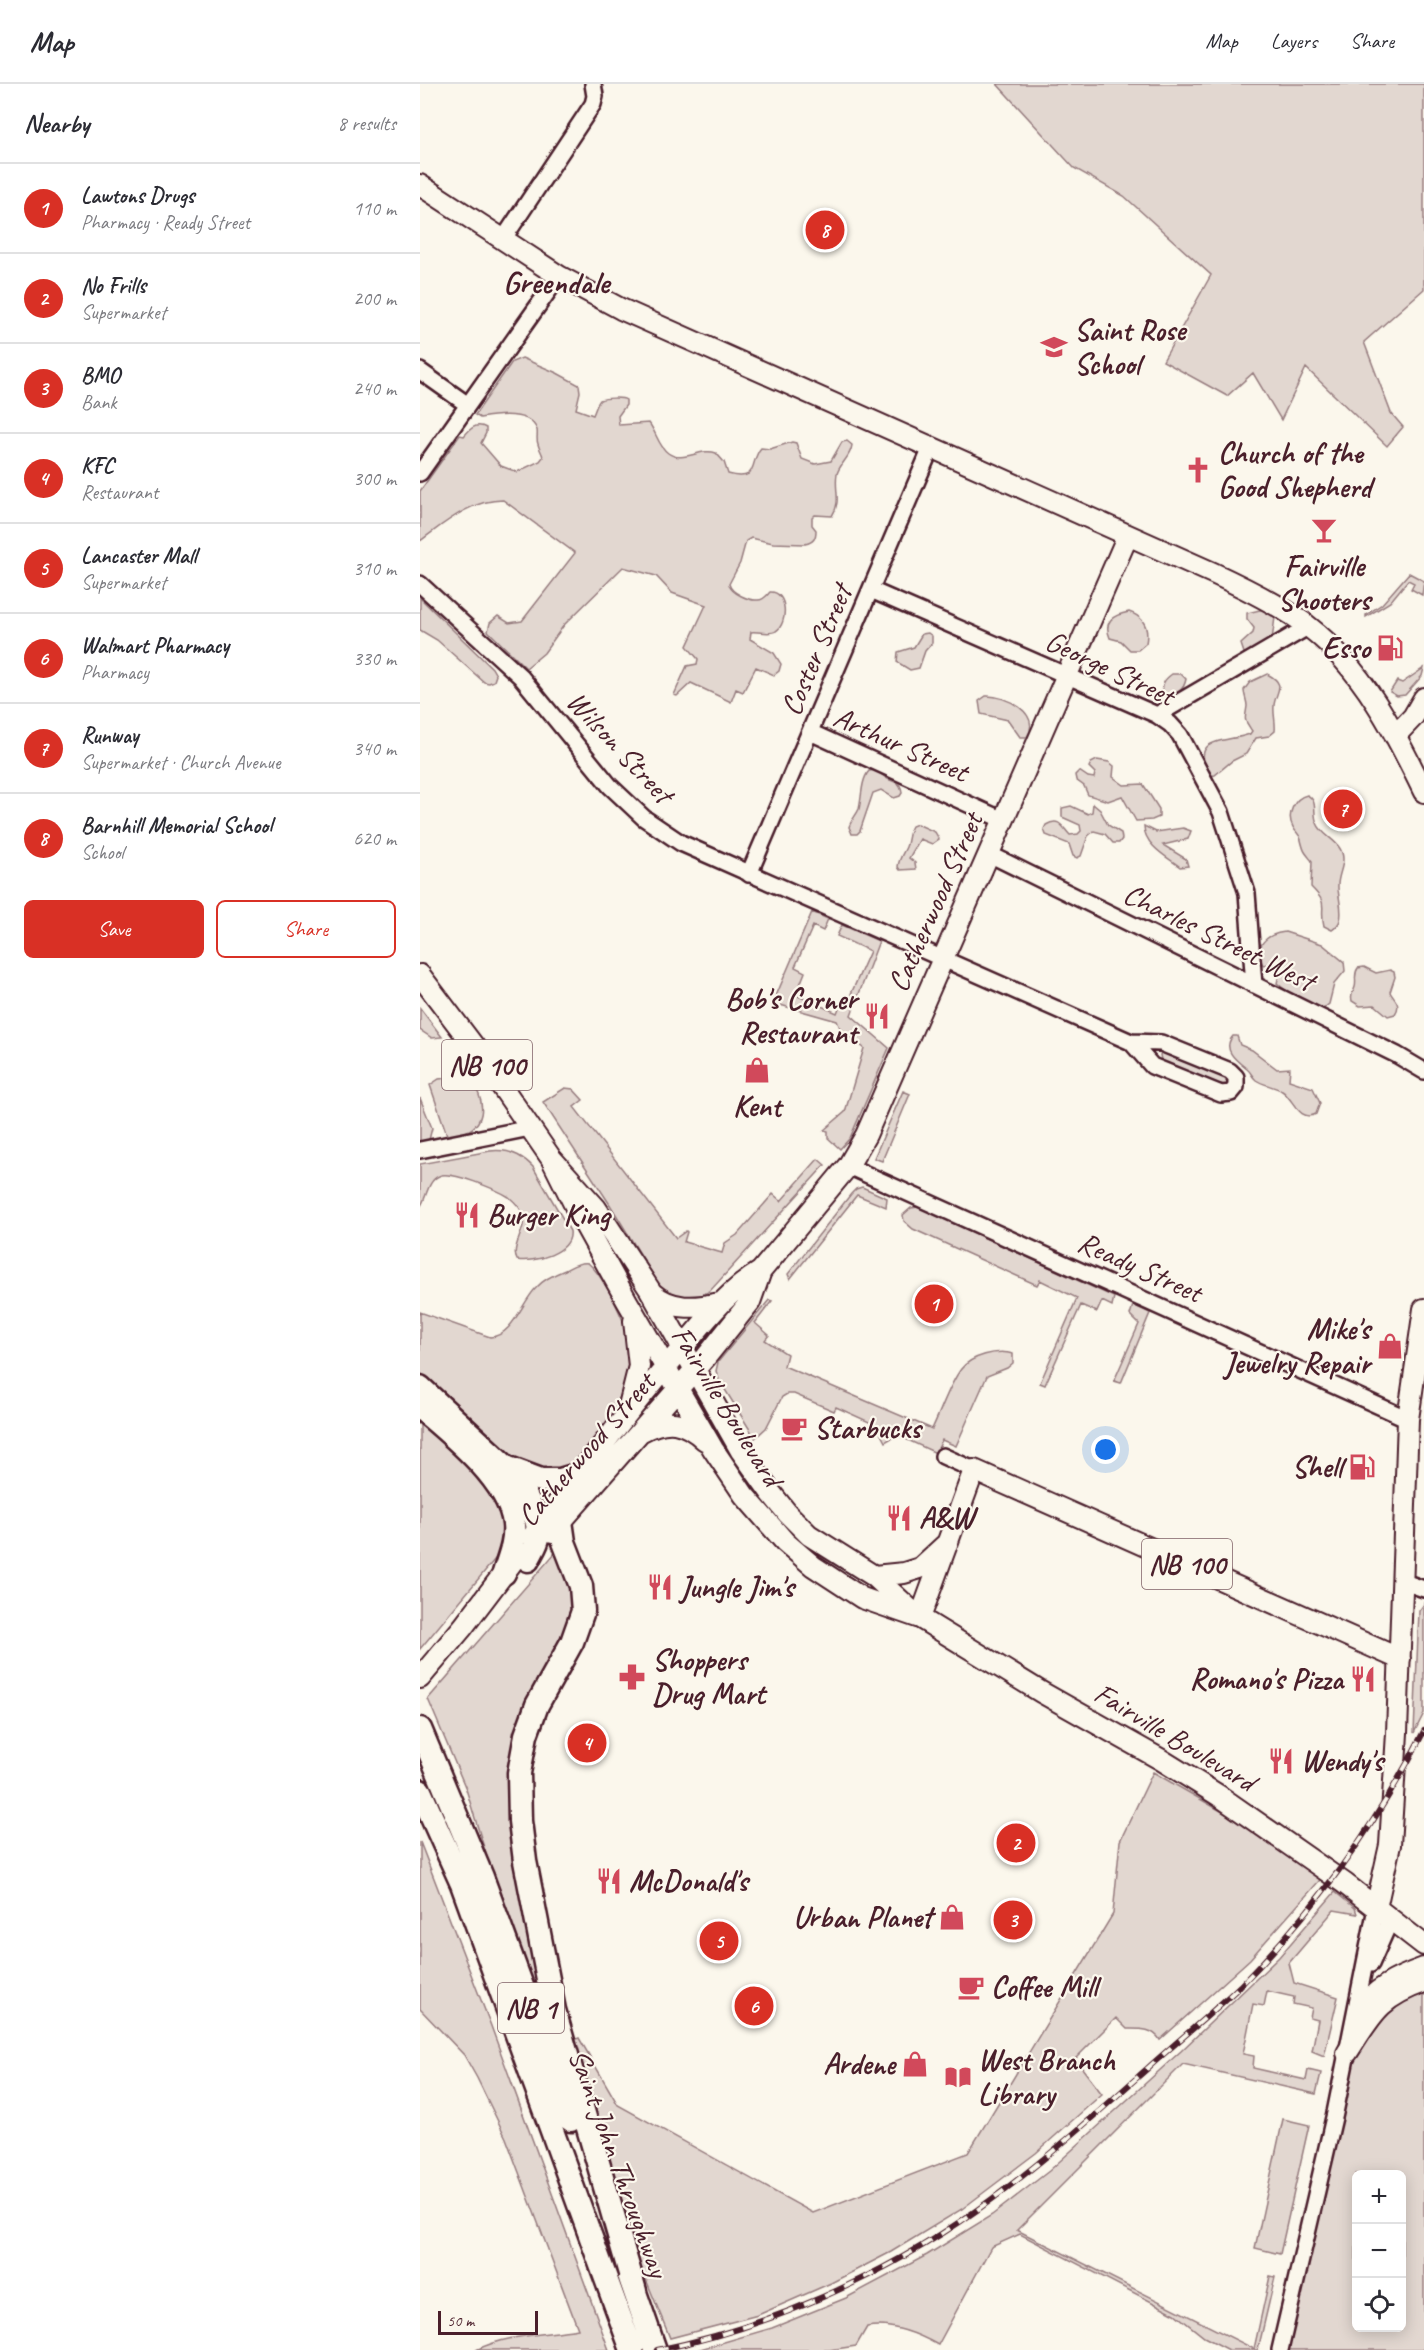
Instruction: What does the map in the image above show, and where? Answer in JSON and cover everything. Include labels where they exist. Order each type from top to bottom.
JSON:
[{"type":"highway","points":[[420,1387],[506,1467],[524,1490],[537,1529],[537,1541],[528,1560]]},
{"type":"highway","points":[[420,1408],[444,1428],[497,1482],[506,1497],[512,1513],[514,1539],[504,1573]]},
{"type":"highway","points":[[506,1467],[540,1480],[560,1480],[580,1474]]},
{"type":"highway","points":[[561,1521],[564,1542],[581,1586],[583,1611],[572,1642],[537,1705],[526,1735],[519,1773],[520,1821],[525,1861],[554,2010],[634,2291]]},
{"type":"highway","name":"Saint John Throughway","points":[[421,1730],[482,1877],[655,2350]]},
{"type":"highway","name":"Saint John Throughway","points":[[421,1792],[462,1884],[632,2350]]},
{"type":"main road","points":[[420,185],[559,276],[621,309],[1227,580],[1309,626],[1362,681],[1395,736],[1424,792]]},
{"type":"main road","name":"Catherwood Street","points":[[462,1627],[528,1560],[695,1370],[750,1302],[761,1271],[848,1166],[866,1135],[1128,535]]},
{"type":"main road","points":[[1395,736],[1413,717],[1424,698]]},
{"type":"main road","name":"Fairville Boulevard","points":[[420,975],[551,1158],[596,1208],[650,1290],[741,1450],[788,1514],[808,1535],[874,1576],[920,1618],[1041,1692],[1160,1759],[1277,1835],[1383,1913]]},
{"type":"main road","name":"Fairville Boulevard","points":[[551,1158],[627,1301],[713,1449],[758,1512],[785,1542],[813,1566],[861,1598],[920,1618]]},
{"type":"main road","name":"Catherwood Street","points":[[420,1678],[446,1648],[627,1412],[720,1303],[742,1282],[761,1271]]},
{"type":"main road","points":[[650,1290],[662,1300],[682,1307],[720,1303]]},
{"type":"main road","points":[[627,1301],[636,1330],[639,1366],[627,1412]]},
{"type":"main road","points":[[1383,1913],[1394,1786],[1408,1419],[1424,1309]]},
{"type":"main road","points":[[640,1432],[656,1424],[672,1422],[695,1431],[713,1449]]},
{"type":"main road","points":[[920,1618],[974,1470]]},
{"type":"main road","name":"NB 100","points":[[974,1470],[1400,1659]]},
{"type":"main road","points":[[874,1576],[904,1574],[920,1568],[948,1543]]},
{"type":"main road","name":"NB 100","points":[[1383,1913],[1424,1945]]},
{"type":"main road","points":[[1353,2024],[1364,2004],[1375,1992],[1424,1968]]},
{"type":"main road","points":[[1347,2053],[1376,2008],[1400,1992],[1424,1982]]},
{"type":"street","points":[[504,238],[587,113],[594,90]]},
{"type":"street","points":[[420,473],[559,276]]},
{"type":"street","points":[[420,371],[468,405]]},
{"type":"street","name":"Coster Street","points":[[749,874],[931,448]]},
{"type":"street","name":"Wilson Street","points":[[420,584],[520,677],[610,786],[628,804],[681,843],[1131,1042]]},
{"type":"street","name":"George Street","points":[[871,590],[1067,675],[1156,715],[1170,724],[1180,735],[1221,812],[1248,898],[1254,985]]},
{"type":"street","points":[[1156,715],[1309,626]]},
{"type":"street","name":"Arthur Street","points":[[810,732],[1004,820]]},
{"type":"street","name":"Charles Street West","points":[[988,854],[1397,1055],[1424,1071]]},
{"type":"street","points":[[1131,1042],[1161,1043],[1230,1071],[1236,1077],[1236,1087],[1231,1093],[1221,1094],[1152,1066],[1131,1042]]},
{"type":"street","points":[[420,1150],[530,1128]]},
{"type":"street","name":"Ready Street","points":[[848,1166],[1408,1419]]},
{"type":"street","points":[[943,1456],[974,1470]]},
{"type":"street","points":[[1401,1581],[1424,1589]]},
{"type":"street","points":[[1280,2350],[1360,1992],[1383,1913]]},
{"type":"shaded area","points":[[997,84],[1424,84],[1424,289],[1364,342],[1391,413],[1403,427],[1387,446],[1306,368],[1281,420],[1253,373],[1227,396],[1163,361],[1211,275],[1124,196],[1074,168]]},
{"type":"shaded area","points":[[522,358],[579,385],[580,392],[576,409],[593,415],[600,400],[624,399],[626,405],[618,416],[619,425],[649,423],[662,447],[674,456],[704,452],[716,453],[724,462],[728,474],[745,476],[749,473],[761,448],[770,449],[792,442],[796,443],[802,459],[815,464],[831,461],[842,442],[847,441],[852,445],[850,453],[837,474],[835,511],[832,516],[815,515],[812,518],[812,525],[816,530],[814,539],[805,544],[773,543],[751,538],[746,541],[740,563],[729,584],[741,596],[750,599],[762,599],[770,592],[776,593],[783,602],[784,615],[780,627],[771,633],[751,632],[750,639],[774,653],[781,664],[779,671],[774,675],[756,667],[743,692],[736,689],[731,702],[691,683],[677,696],[674,695],[687,666],[697,664],[698,659],[687,646],[706,605],[672,593],[656,576],[623,567],[564,625],[544,653],[526,668],[488,631],[490,623],[498,616],[509,623],[522,621],[575,553],[503,500],[469,508],[420,541],[420,491],[460,435],[464,436],[476,426],[486,428],[481,443],[501,466],[517,472],[540,461],[543,457],[537,442],[537,430],[527,419],[512,415],[480,418],[475,415],[512,362]]},
{"type":"shaded area","points":[[1409,573],[1424,581],[1422,595],[1411,589],[1414,583],[1408,580],[1390,602],[1366,617],[1382,604]]},
{"type":"shaded area","points":[[420,598],[492,668],[496,675],[494,681],[484,682],[437,640],[420,630]]},
{"type":"shaded area","points":[[1264,609],[1274,614],[1275,617],[1272,640],[1250,653],[1244,653],[1241,644],[1253,633],[1254,628],[1247,619],[1247,613]]},
{"type":"shaded area","points":[[1129,612],[1142,620],[1146,628],[1146,643],[1138,650],[1130,650],[1121,641],[1110,638],[1108,632],[1109,623],[1114,617]]},
{"type":"shaded area","points":[[928,633],[932,636],[932,643],[925,651],[919,668],[910,670],[897,662],[898,652],[914,647],[922,634]]},
{"type":"shaded area","points":[[1424,668],[1422,676],[1405,695],[1397,696],[1390,692],[1397,681],[1402,683]]},
{"type":"shaded area","points":[[1172,674],[1181,674],[1186,679],[1185,683],[1179,691],[1166,695],[1163,693],[1163,684]]},
{"type":"shaded area","points":[[1267,674],[1274,678],[1279,686],[1274,706],[1275,731],[1269,736],[1256,738],[1246,754],[1210,776],[1204,763],[1203,754],[1206,748],[1212,743],[1250,734],[1252,731],[1245,719],[1247,706],[1244,690],[1250,682]]},
{"type":"shaded area","points":[[986,696],[994,696],[1011,702],[1026,713],[1030,720],[1027,737],[1020,737],[1008,720],[981,714],[979,701]]},
{"type":"shaded area","points":[[1097,760],[1109,762],[1114,766],[1113,777],[1124,785],[1143,784],[1159,809],[1159,817],[1136,821],[1122,796],[1108,801],[1088,795],[1084,786],[1076,780],[1075,775],[1079,771],[1094,778],[1095,773],[1089,767]]},
{"type":"shaded area","points":[[875,770],[898,783],[902,793],[894,798],[881,790],[873,793],[860,831],[852,834],[849,827],[859,809],[864,779],[869,771]]},
{"type":"shaded area","points":[[1307,795],[1313,800],[1319,827],[1336,844],[1343,857],[1338,882],[1341,916],[1340,922],[1332,930],[1324,926],[1322,902],[1311,887],[1312,861],[1290,817],[1295,803]]},
{"type":"shaded area","points":[[1093,804],[1100,810],[1108,825],[1121,833],[1122,839],[1119,843],[1113,843],[1105,834],[1094,831],[1088,836],[1081,856],[1077,858],[1073,856],[1069,844],[1046,835],[1044,829],[1046,825],[1055,822],[1070,835],[1078,834],[1081,831],[1080,825],[1062,817],[1062,808],[1071,806],[1088,814],[1092,812]]},
{"type":"shaded area","points":[[917,824],[935,832],[939,839],[932,844],[920,839],[909,858],[915,863],[916,869],[900,870],[898,867],[900,859],[912,826]]},
{"type":"shaded area","points":[[1144,826],[1156,832],[1183,828],[1191,831],[1188,839],[1163,845],[1186,859],[1188,866],[1180,867],[1157,850],[1148,839]]},
{"type":"shaded area","points":[[812,912],[828,919],[823,931],[813,926],[795,967],[805,972],[796,995],[837,1013],[841,1003],[846,1005],[870,951],[837,936],[842,925],[879,941],[851,1015],[889,1048],[850,1138],[840,1149],[828,1138],[828,1131],[824,1130],[845,1112],[864,1048],[842,1032],[837,1021],[773,1003]]},
{"type":"shaded area","points":[[1285,932],[1322,944],[1344,962],[1345,971],[1334,984],[1329,1004],[1325,1007],[1310,1006],[1279,985],[1277,983],[1281,967],[1277,963],[1263,965],[1260,952],[1263,942],[1272,935]]},
{"type":"shaded area","points":[[1364,967],[1376,973],[1390,970],[1394,972],[1395,977],[1390,992],[1398,1005],[1395,1014],[1388,1016],[1375,1005],[1360,1006],[1352,1001],[1355,975],[1358,968]]},
{"type":"shaded area","points":[[420,1008],[442,1037],[432,1038],[420,1030]]},
{"type":"shaded area","points":[[1233,1036],[1237,1036],[1240,1045],[1252,1050],[1277,1069],[1290,1068],[1289,1080],[1313,1088],[1320,1103],[1316,1114],[1310,1116],[1301,1113],[1282,1091],[1255,1079],[1232,1055],[1229,1046]]},
{"type":"shaded area","points":[[1163,1051],[1228,1078],[1228,1085],[1222,1087],[1161,1060],[1160,1055]]},
{"type":"shaded area","points":[[469,1077],[475,1087],[479,1096],[481,1114],[473,1128],[464,1133],[447,1135],[430,1085],[439,1079]]},
{"type":"shaded area","points":[[565,1088],[573,1089],[583,1100],[574,1107],[676,1238],[687,1232],[684,1242],[722,1253],[725,1243],[737,1235],[773,1194],[781,1201],[818,1159],[825,1165],[710,1291],[698,1297],[678,1296],[661,1288],[543,1102]]},
{"type":"shaded area","points":[[903,1091],[910,1094],[882,1161],[874,1158]]},
{"type":"shaded area","points":[[420,1098],[432,1128],[429,1140],[420,1143]]},
{"type":"shaded area","points":[[490,1151],[513,1153],[533,1167],[570,1231],[569,1239],[559,1251],[533,1260],[517,1260],[515,1255],[524,1221],[519,1208],[503,1194],[463,1178],[445,1175],[435,1178],[420,1207],[420,1164]]},
{"type":"shaded area","points":[[862,1187],[887,1198],[886,1207],[857,1195],[790,1279],[788,1274],[851,1194]]},
{"type":"shaded area","points":[[918,1207],[1114,1297],[1112,1306],[1102,1301],[1097,1312],[1081,1305],[1045,1385],[1040,1383],[1077,1298],[1040,1280],[1037,1285],[913,1229],[904,1221],[903,1215],[911,1208]]},
{"type":"shaded area","points":[[588,1263],[602,1280],[616,1304],[630,1342],[631,1366],[619,1399],[599,1433],[576,1460],[562,1469],[524,1469],[514,1463],[500,1448],[420,1379],[420,1312],[490,1337],[498,1335],[511,1324],[532,1293],[543,1282],[576,1265]]},
{"type":"shaded area","points":[[769,1300],[772,1301],[755,1323],[769,1335],[765,1340],[787,1354],[784,1366],[932,1429],[953,1383],[965,1364],[978,1357],[1000,1352],[1013,1354],[1013,1363],[987,1376],[956,1446],[942,1440],[936,1453],[897,1435],[885,1442],[876,1425],[836,1407],[834,1411],[794,1394],[782,1397],[766,1428],[755,1438],[719,1380],[716,1371],[718,1362]]},
{"type":"shaded area","points":[[1133,1305],[1150,1313],[1121,1383],[1114,1381],[1139,1324],[1130,1315]]},
{"type":"shaded area","points":[[420,1417],[477,1469],[506,1518],[500,1553],[420,1649]]},
{"type":"shaded area","points":[[555,1553],[571,1588],[572,1622],[518,1734],[543,1994],[533,1994],[506,1919],[466,1789],[428,1699]]},
{"type":"shaded area","points":[[1424,1604],[1424,1713],[1414,1733],[1419,1611]]},
{"type":"shaded area","points":[[1153,1772],[1327,1872],[1250,1959],[1160,2040],[1150,2031],[1127,2029],[1116,2018],[1075,2059],[1102,2094],[1036,2153],[962,2209],[891,2252],[831,2283],[758,2315],[670,2338],[600,2167],[563,2044],[579,2038],[618,2105],[813,2213],[968,2153],[1113,1914],[1120,1841]]},
{"type":"shaded area","points":[[420,1842],[491,2026],[609,2350],[476,2350],[514,2338],[578,2329],[506,2138],[477,2078],[464,2055],[420,2009]]},
{"type":"shaded area","points":[[1335,1892],[1355,1908],[1357,1914],[1334,1910],[1289,1963],[1294,1983],[1338,1997],[1324,2056],[1312,2051],[1318,2020],[1310,2018],[1312,2008],[1293,2004],[1294,1997],[1267,1991],[1264,2006],[1253,2004],[1243,2054],[1254,2056],[1253,2068],[1306,2080],[1308,2070],[1321,2073],[1316,2094],[1183,2064],[1017,2230],[1254,2349],[1270,2276],[1275,2277],[1258,2350],[1229,2350],[1204,2337],[1175,2314],[1020,2234],[991,2247],[938,2345],[904,2330],[876,2326],[867,2327],[856,2346],[829,2350],[697,2350],[772,2328],[846,2298],[927,2255],[992,2215],[1049,2171],[1181,2051],[1279,1957]]},
{"type":"shaded area","points":[[1424,1982],[1424,2350],[1280,2350],[1359,2035]]},
{"type":"shaded area","points":[[1283,2119],[1309,2125],[1280,2254],[1255,2248]]},
{"type":"railway","points":[[657,2350],[741,2328],[824,2297],[903,2257],[1000,2194],[1086,2123],[1218,2007],[1267,1957],[1318,1897],[1365,1833],[1406,1766],[1424,1731]]},
{"type":"place","name":"Barnhill Memorial School","points":[[825,230]]},
{"type":"place","name":"Saint Rose School","points":[[1054,347]]},
{"type":"place","name":"Church of the Good Shepherd","points":[[1198,470]]},
{"type":"place","name":"Fairville Shooters","points":[[1324,530]]},
{"type":"place","name":"Esso","points":[[1390,648]]},
{"type":"place","name":"Runway","points":[[1343,809]]},
{"type":"place","name":"Bob's Corner Restaurant","points":[[877,1016]]},
{"type":"place","name":"Kent","points":[[757,1070]]},
{"type":"place","name":"Burger King","points":[[467,1215]]},
{"type":"place","name":"Lawtons Drugs","points":[[934,1304]]},
{"type":"place","name":"Mike's Jewelry Repair","points":[[1390,1346]]},
{"type":"place","name":"Starbucks","points":[[794,1428]]},
{"type":"place","name":"Shell","points":[[1362,1467]]},
{"type":"place","name":"A&W","points":[[899,1518]]},
{"type":"place","name":"Jungle Jim's","points":[[660,1587]]},
{"type":"place","name":"Shoppers Drug Mart","points":[[632,1677]]},
{"type":"place","name":"Romano's Pizza","points":[[1363,1679]]},
{"type":"place","name":"KFC","points":[[587,1743]]},
{"type":"place","name":"Wendy's","points":[[1281,1761]]},
{"type":"place","name":"No Frills","points":[[1016,1843]]},
{"type":"place","name":"McDonald's","points":[[609,1881]]},
{"type":"place","name":"Urban Planet","points":[[952,1917]]},
{"type":"place","name":"BMO","points":[[1013,1920]]},
{"type":"place","name":"Lancaster Mall","points":[[719,1941]]},
{"type":"place","name":"Coffee Mill","points":[[971,1987]]},
{"type":"place","name":"Walmart Pharmacy","points":[[754,2006]]},
{"type":"place","name":"Ardene","points":[[915,2064]]},
{"type":"place","name":"West Branch Library","points":[[958,2077]]},
{"type":"district","name":"Greendale","points":[[556,282]]}]
